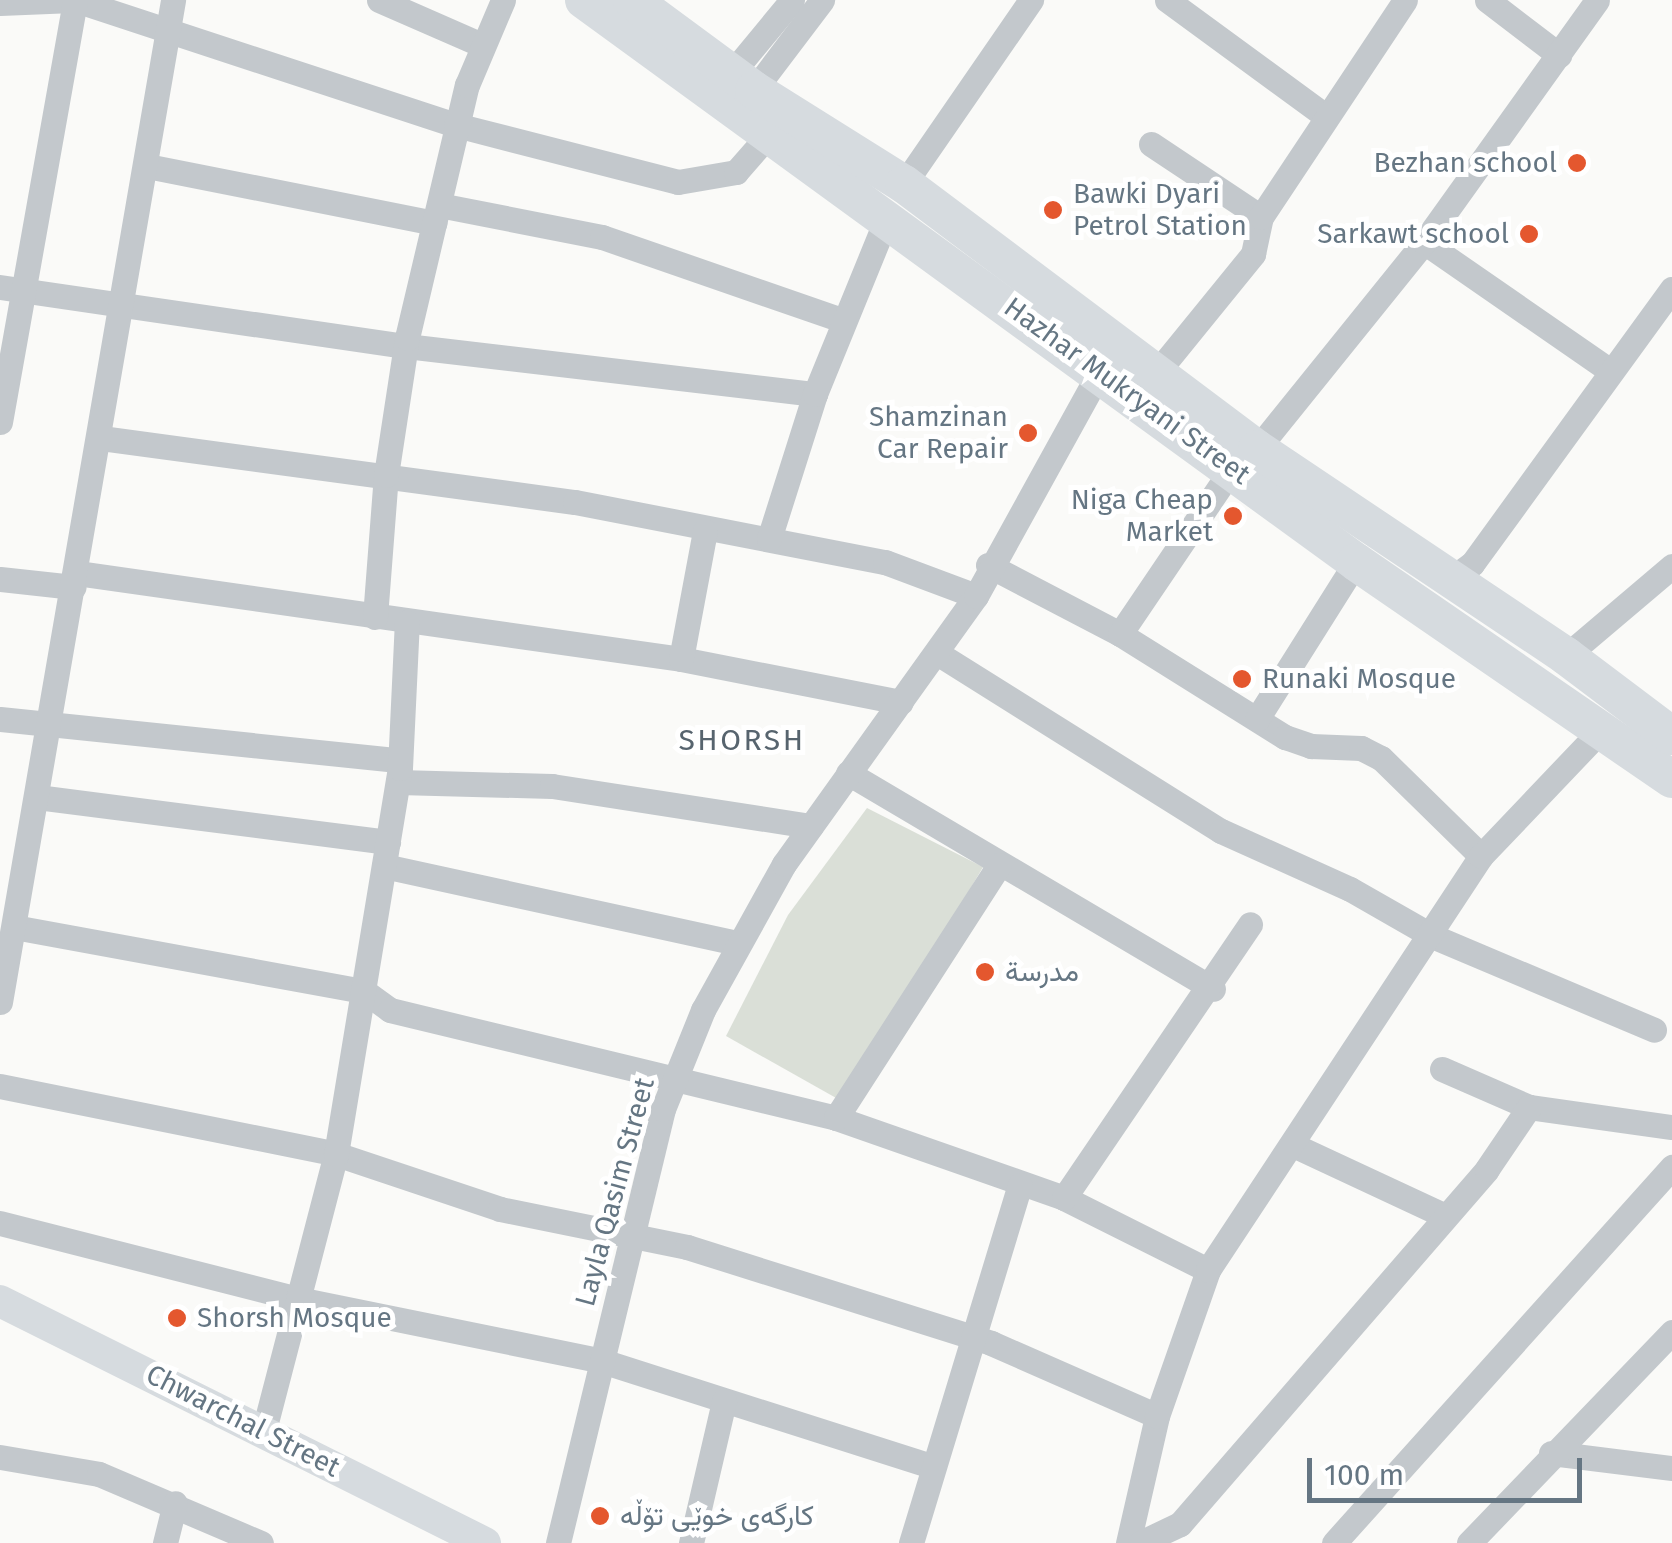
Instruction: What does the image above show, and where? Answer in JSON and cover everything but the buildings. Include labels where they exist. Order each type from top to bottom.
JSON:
[{"type":"highway","name":"Hazhar Mukryani Street","points":[[584,0],[1101,370],[1451,579],[1566,656],[1672,736]]},
{"type":"highway","name":"Hazhar Mukryani Street","points":[[632,0],[743,82],[904,184],[1158,371],[1356,562],[1672,779]]},
{"type":"main road","name":"Chwarchal Street","points":[[0,1301],[485,1543]]},
{"type":"street","points":[[0,3],[74,0],[167,34],[456,126],[678,182],[736,172],[771,132]]},
{"type":"street","points":[[0,422],[11,289],[74,0]]},
{"type":"street","points":[[0,996],[102,438],[118,307],[147,166],[173,0]]},
{"type":"street","points":[[378,0],[482,45]]},
{"type":"street","points":[[375,617],[386,475],[406,346],[456,126],[482,45],[503,0]]},
{"type":"street","points":[[743,82],[792,0]]},
{"type":"street","points":[[743,82],[822,0]]},
{"type":"street","points":[[904,184],[1031,0]]},
{"type":"street","points":[[1158,371],[1253,254],[1261,217],[1323,114],[1405,0]]},
{"type":"street","points":[[1487,0],[1559,55]]},
{"type":"street","points":[[1120,634],[1245,458],[1424,242],[1597,0]]},
{"type":"street","points":[[1182,4],[1323,114]]},
{"type":"street","points":[[1151,144],[1261,217]]},
{"type":"street","points":[[147,166],[602,238],[844,321]]},
{"type":"street","points":[[769,539],[815,394],[887,218]]},
{"type":"street","points":[[1424,242],[1609,370]]},
{"type":"street","points":[[11,289],[406,346],[815,394]]},
{"type":"street","points":[[1451,579],[1472,564],[1609,370],[1672,289]]},
{"type":"street","name":"Layla Qasim Street","points":[[558,1543],[672,1083],[736,943],[811,826],[976,596],[988,566],[1101,370]]},
{"type":"street","points":[[102,438],[575,502],[705,531],[885,562],[976,596]]},
{"type":"street","points":[[680,659],[705,531]]},
{"type":"street","points":[[1256,719],[1356,562]]},
{"type":"street","points":[[988,566],[1120,634],[1256,719],[1312,746],[1360,748],[1380,758],[1480,856]]},
{"type":"street","points":[[1566,656],[1672,566]]},
{"type":"street","points":[[0,579],[75,580],[375,617],[680,659],[901,702]]},
{"type":"street","points":[[264,1430],[336,1154],[399,771],[407,622]]},
{"type":"street","points":[[937,653],[1221,831],[1350,889],[1432,936],[1654,1030]]},
{"type":"street","points":[[0,719],[399,771],[552,786],[811,826]]},
{"type":"street","points":[[1128,1543],[1157,1416],[1208,1270],[1432,936],[1480,856],[1602,729]]},
{"type":"street","points":[[848,773],[1213,988]]},
{"type":"street","points":[[37,796],[386,854],[736,943]]},
{"type":"street","points":[[836,1118],[999,865]]},
{"type":"street","points":[[1064,1198],[1213,988],[1250,924]]},
{"type":"street","points":[[14,927],[364,991],[390,1010],[672,1083],[836,1118],[1064,1198],[1208,1270]]},
{"type":"street","points":[[1442,1069],[1529,1107],[1672,1126]]},
{"type":"street","points":[[0,1086],[336,1154],[500,1208],[687,1247],[970,1336],[1157,1416]]},
{"type":"street","points":[[1140,1543],[1180,1524],[1443,1215],[1488,1169],[1529,1107]]},
{"type":"street","points":[[1293,1145],[1443,1215]]},
{"type":"street","points":[[1334,1543],[1672,1167]]},
{"type":"street","points":[[911,1543],[970,1336],[1020,1185]]},
{"type":"street","points":[[0,1223],[298,1298],[602,1362],[932,1466]]},
{"type":"street","points":[[1469,1543],[1551,1453],[1672,1332]]},
{"type":"street","points":[[691,1543],[724,1402]]},
{"type":"street","points":[[1551,1453],[1672,1468]]},
{"type":"street","points":[[0,1457],[99,1474],[175,1503],[261,1543]]},
{"type":"street","points":[[166,1543],[175,1503]]},
{"type":"shaded area","points":[[867,808],[983,867],[845,1103],[726,1036],[788,915]]},
{"type":"place","name":"Bezhan school","points":[[1577,163]]},
{"type":"place","name":"Bawki Dyari Petrol Station","points":[[1053,210]]},
{"type":"place","name":"Sarkawt school","points":[[1529,234]]},
{"type":"place","name":"Shamzinan Car Repair","points":[[1028,433]]},
{"type":"place","name":"Niga Cheap Market","points":[[1233,516]]},
{"type":"place","name":"Runaki Mosque","points":[[1242,679]]},
{"type":"place","name":"مدرسة","points":[[985,972]]},
{"type":"place","name":"Shorsh Mosque","points":[[177,1318]]},
{"type":"place","name":"کارگەی خوێی تۆڵە","points":[[600,1516]]},
{"type":"district","name":"SHORSH","points":[[742,740]]}]
